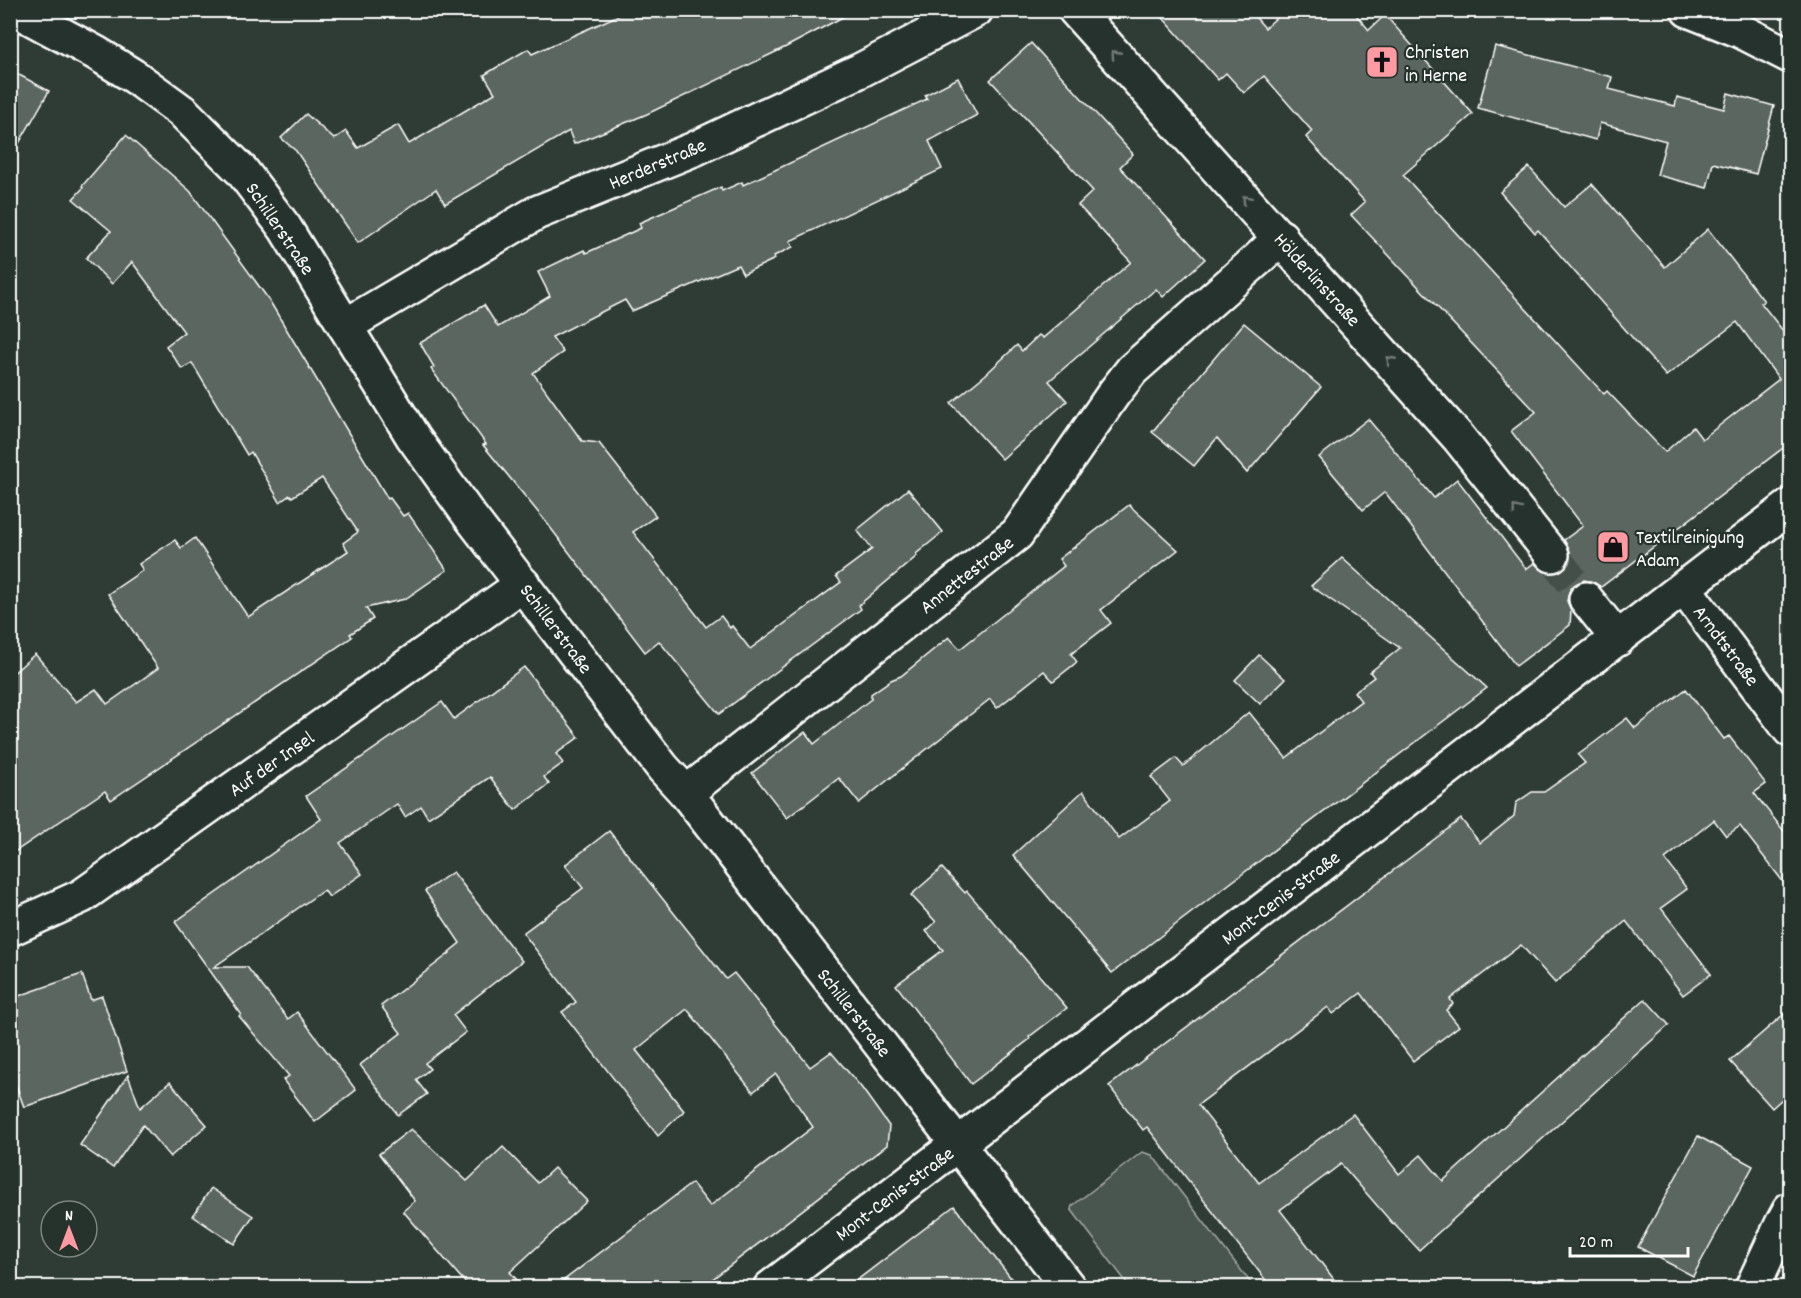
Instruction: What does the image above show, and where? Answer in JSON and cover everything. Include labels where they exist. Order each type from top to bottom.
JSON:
[{"type":"street","name":"Schillerstraße","points":[[16,10],[96,52],[183,112],[242,171],[285,228],[413,436],[469,515],[663,768],[686,793],[1069,1287]]},
{"type":"street","name":"Herderstraße","points":[[345,326],[536,213],[694,149],[859,71],[976,10]]},
{"type":"street","name":"Hölderlinstraße","points":[[1075,10],[1458,436],[1552,555]]},
{"type":"street","points":[[1688,10],[1741,31],[1791,56]]},
{"type":"street","name":"Annettestraße","points":[[686,793],[1017,534],[1132,370],[1281,237]]},
{"type":"street","name":"Mont-Cenis-Straße","points":[[770,1287],[1791,506]]},
{"type":"street","name":"Auf der Insel","points":[[10,929],[82,896],[523,584]]},
{"type":"street","name":"Arndtstraße","points":[[1684,588],[1791,730]]},
{"type":"street","points":[[1586,599],[1618,639]]},
{"type":"street","points":[[1752,1287],[1791,1209]]},
{"type":"shaded area","points":[[1142,1152],[1152,1155],[1254,1287],[1130,1287],[1071,1209]]},
{"type":"building","points":[[630,10],[856,10],[786,47],[647,114],[574,144],[569,131],[445,204],[436,189],[358,243],[296,151],[281,138],[306,114],[334,139],[346,131],[358,148],[398,125],[409,144],[495,93],[484,75],[528,49],[532,54]]},
{"type":"building","points":[[1156,10],[1249,10],[1265,28],[1285,10],[1352,10],[1369,30],[1385,15],[1473,114],[1403,175],[1604,394],[1607,391],[1665,452],[1693,427],[1702,439],[1779,379],[1737,322],[1666,376],[1538,230],[1535,233],[1500,192],[1529,167],[1564,207],[1592,184],[1665,267],[1708,229],[1764,301],[1761,303],[1791,341],[1791,442],[1601,587],[1584,580],[1574,585],[1567,601],[1571,610],[1570,625],[1516,666],[1385,492],[1363,510],[1319,457],[1368,419],[1434,498],[1457,479],[1526,569],[1534,563],[1545,572],[1555,573],[1564,569],[1570,561],[1570,552],[1564,540],[1583,526],[1511,431],[1536,412],[1351,215],[1365,202],[1306,137],[1312,131],[1264,76],[1244,93],[1226,73],[1218,80]]},
{"type":"building","points":[[1031,43],[1133,154],[1120,167],[1205,259],[1163,297],[1156,289],[1049,381],[1067,401],[1002,459],[951,403],[1017,345],[1022,351],[1039,335],[1043,338],[1131,262],[1078,205],[1093,191],[990,80]]},
{"type":"building","points":[[1495,46],[1612,77],[1609,89],[1675,106],[1677,97],[1724,109],[1728,93],[1774,106],[1756,174],[1713,163],[1707,188],[1657,175],[1666,141],[1600,123],[1596,140],[1478,108]]},
{"type":"building","points":[[10,70],[49,91],[10,159]]},
{"type":"building","points":[[958,78],[977,115],[929,141],[942,169],[790,241],[793,247],[774,256],[775,259],[743,274],[738,265],[632,311],[625,300],[552,337],[563,352],[533,373],[582,441],[599,443],[656,516],[633,532],[706,627],[721,616],[750,649],[841,582],[836,576],[872,549],[857,530],[908,489],[943,532],[859,605],[861,609],[719,714],[659,641],[645,652],[546,522],[483,445],[486,444],[431,369],[434,367],[420,343],[484,305],[498,327],[550,296],[538,272],[584,250],[586,253],[641,228],[639,223],[721,187],[722,191],[742,182],[743,185],[927,99],[925,95]]},
{"type":"building","points":[[126,135],[190,191],[269,300],[388,499],[390,498],[403,516],[408,513],[447,570],[405,599],[366,608],[373,619],[350,634],[352,637],[111,800],[105,791],[10,855],[10,676],[35,654],[76,702],[96,689],[107,704],[158,668],[108,594],[143,570],[139,564],[175,540],[181,548],[195,538],[248,617],[348,551],[343,543],[358,532],[322,478],[280,502],[251,452],[247,455],[192,363],[182,369],[166,346],[184,332],[132,262],[112,284],[86,258],[111,231],[73,199]]},
{"type":"building","points":[[1244,323],[1321,387],[1247,473],[1217,438],[1194,466],[1152,432]]},
{"type":"building","points":[[1129,505],[1178,550],[1101,610],[1111,623],[1071,654],[1077,662],[1053,681],[1044,671],[997,708],[990,699],[859,803],[839,778],[787,818],[752,773],[805,732],[814,744],[871,699],[871,694],[901,676],[949,637],[960,649],[1064,566],[1059,559]]},
{"type":"building","points":[[1342,558],[1487,688],[1112,973],[1013,855],[1083,791],[1119,839],[1170,801],[1151,777],[1176,758],[1183,766],[1249,712],[1286,758],[1361,701],[1354,692],[1374,677],[1370,672],[1400,648],[1311,586]]},
{"type":"building","points":[[1259,655],[1285,679],[1260,704],[1235,680]]},
{"type":"building","points":[[524,667],[579,737],[556,754],[563,763],[544,777],[549,784],[515,810],[490,777],[428,818],[421,806],[405,817],[397,804],[340,843],[362,874],[329,897],[324,890],[214,967],[247,967],[288,1019],[297,1012],[356,1090],[315,1122],[283,1080],[289,1076],[239,1016],[241,1014],[175,922],[321,819],[306,796],[442,702],[454,719]]},
{"type":"building","points":[[1686,689],[1724,739],[1729,736],[1766,784],[1754,793],[1791,840],[1791,892],[1740,826],[1726,836],[1714,820],[1665,859],[1687,889],[1661,908],[1711,974],[1683,995],[1626,921],[1555,983],[1521,945],[1450,999],[1453,1004],[1446,1010],[1459,1026],[1413,1061],[1361,993],[1333,1014],[1328,1007],[1198,1105],[1259,1183],[1353,1114],[1399,1174],[1421,1155],[1443,1181],[1645,999],[1669,1025],[1419,1250],[1341,1164],[1280,1210],[1340,1287],[1271,1287],[1147,1127],[1143,1130],[1109,1086],[1461,819],[1480,843],[1514,816],[1516,803],[1532,792],[1544,792],[1585,763],[1578,755],[1627,718],[1635,728]]},
{"type":"building","points":[[609,831],[726,979],[734,973],[810,1067],[831,1052],[861,1087],[889,1126],[887,1145],[702,1287],[555,1287],[692,1183],[710,1206],[813,1127],[776,1074],[753,1092],[687,1009],[636,1050],[684,1111],[658,1136],[562,1012],[576,1002],[523,933],[583,888],[565,865]]},
{"type":"building","points":[[942,868],[965,893],[967,891],[1067,1008],[971,1084],[896,985],[943,950],[926,931],[936,922],[911,895]]},
{"type":"building","points":[[453,872],[522,961],[453,1015],[466,1032],[425,1063],[430,1069],[416,1080],[427,1094],[398,1115],[360,1065],[401,1033],[381,1006],[460,943],[425,891]]},
{"type":"building","points":[[82,974],[91,1000],[102,996],[127,1071],[24,1107],[10,1068],[10,999]]},
{"type":"building","points":[[1791,1008],[1791,1091],[1772,1108],[1730,1061]]},
{"type":"building","points":[[128,1075],[140,1108],[170,1082],[207,1125],[170,1157],[143,1125],[113,1168],[80,1145]]},
{"type":"building","points":[[411,1129],[467,1181],[503,1147],[538,1183],[554,1168],[587,1201],[510,1272],[523,1287],[469,1287],[403,1211],[415,1201],[379,1154]]},
{"type":"building","points":[[1698,1136],[1753,1166],[1693,1276],[1638,1247]]},
{"type":"building","points":[[211,1188],[253,1216],[234,1244],[193,1216]]},
{"type":"building","points":[[954,1206],[1018,1287],[848,1287]]},
{"type":"tunnel","points":[[1552,555],[1586,599]]},
{"type":"place","name":"Christen in Herne","points":[[1382,62]]},
{"type":"place","name":"Textilreinigung Adam","points":[[1613,547]]}]
